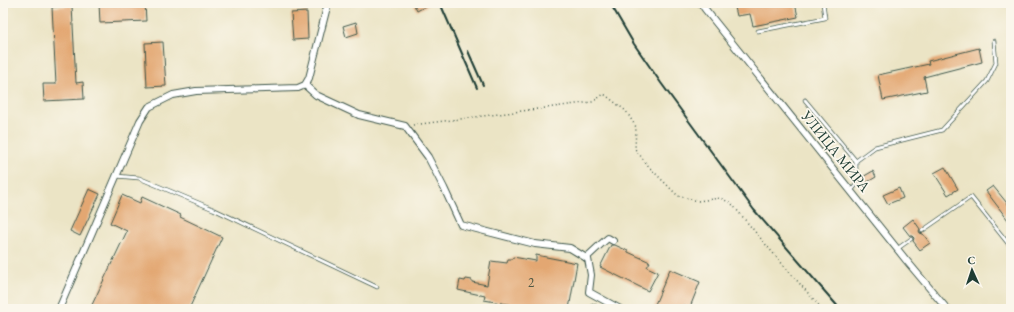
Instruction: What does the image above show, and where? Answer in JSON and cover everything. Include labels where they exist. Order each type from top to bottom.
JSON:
[{"type":"street","points":[[58,309],[140,121],[149,107],[173,94],[196,91],[298,88],[305,85],[309,78],[328,3]]},
{"type":"street","name":"УЛИЦА МИРА","points":[[701,3],[897,249],[947,309]]},
{"type":"street","points":[[305,85],[316,95],[359,115],[405,126],[428,157],[461,225],[535,244],[570,248],[588,259],[591,274],[589,292],[620,309]]},
{"type":"street","points":[[586,258],[608,238],[613,241]]},
{"type":"lane","points":[[758,31],[825,18],[823,3]]},
{"type":"lane","points":[[856,161],[875,147],[942,130],[987,81],[996,63],[994,41]]},
{"type":"lane","points":[[805,100],[856,161],[856,185],[851,191]]},
{"type":"lane","points":[[116,176],[139,178],[206,206],[377,287]]},
{"type":"lane","points":[[922,231],[971,196],[1011,247]]},
{"type":"lane","points":[[897,249],[911,239]]},
{"type":"path","points":[[405,126],[592,102],[604,94],[626,111],[636,127],[635,149],[650,168],[678,196],[698,201],[720,198],[731,203],[822,309]]},
{"type":"building","points":[[99,3],[145,3],[146,21],[100,23]]},
{"type":"building","points":[[413,3],[432,3],[417,11]]},
{"type":"building","points":[[734,3],[795,3],[798,17],[753,26],[750,14],[737,16]]},
{"type":"building","points":[[72,6],[76,83],[83,82],[84,99],[44,101],[43,84],[56,84],[52,7]]},
{"type":"building","points":[[307,12],[308,39],[293,40],[291,13]]},
{"type":"building","points":[[356,22],[358,33],[346,37],[343,26]]},
{"type":"building","points":[[163,42],[166,86],[147,87],[145,43]]},
{"type":"building","points":[[979,48],[982,62],[924,77],[927,91],[883,100],[878,75],[929,64],[928,61]]},
{"type":"building","points":[[945,167],[958,189],[948,195],[934,173]]},
{"type":"building","points":[[873,171],[876,177],[864,184],[861,178]]},
{"type":"building","points":[[993,186],[1011,208],[1011,224],[986,191]]},
{"type":"building","points":[[899,188],[903,198],[888,204],[883,195]]},
{"type":"building","points":[[89,189],[100,194],[80,236],[70,231]]},
{"type":"building","points":[[122,195],[140,203],[142,197],[181,215],[180,217],[222,237],[189,309],[90,309],[127,231],[110,223]]},
{"type":"building","points":[[913,219],[920,229],[920,233],[923,234],[930,243],[920,250],[913,241],[914,238],[910,236],[903,227]]},
{"type":"building","points":[[611,245],[615,245],[650,262],[647,267],[658,272],[648,291],[600,267]]},
{"type":"building","points":[[536,255],[577,263],[569,309],[536,309],[484,300],[485,296],[458,290],[460,280],[472,280],[472,282],[487,285],[491,261],[507,263],[508,259],[512,259],[513,257],[536,261]]},
{"type":"building","points":[[670,269],[700,282],[690,307],[684,305],[682,309],[653,309]]},
{"type":"building","points":[[592,303],[605,309],[589,309]]},
{"type":"railway","points":[[440,3],[477,88]]},
{"type":"railway","points":[[610,3],[634,44],[661,83],[754,210],[840,309]]},
{"type":"railway","points":[[468,51],[483,85]]}]
